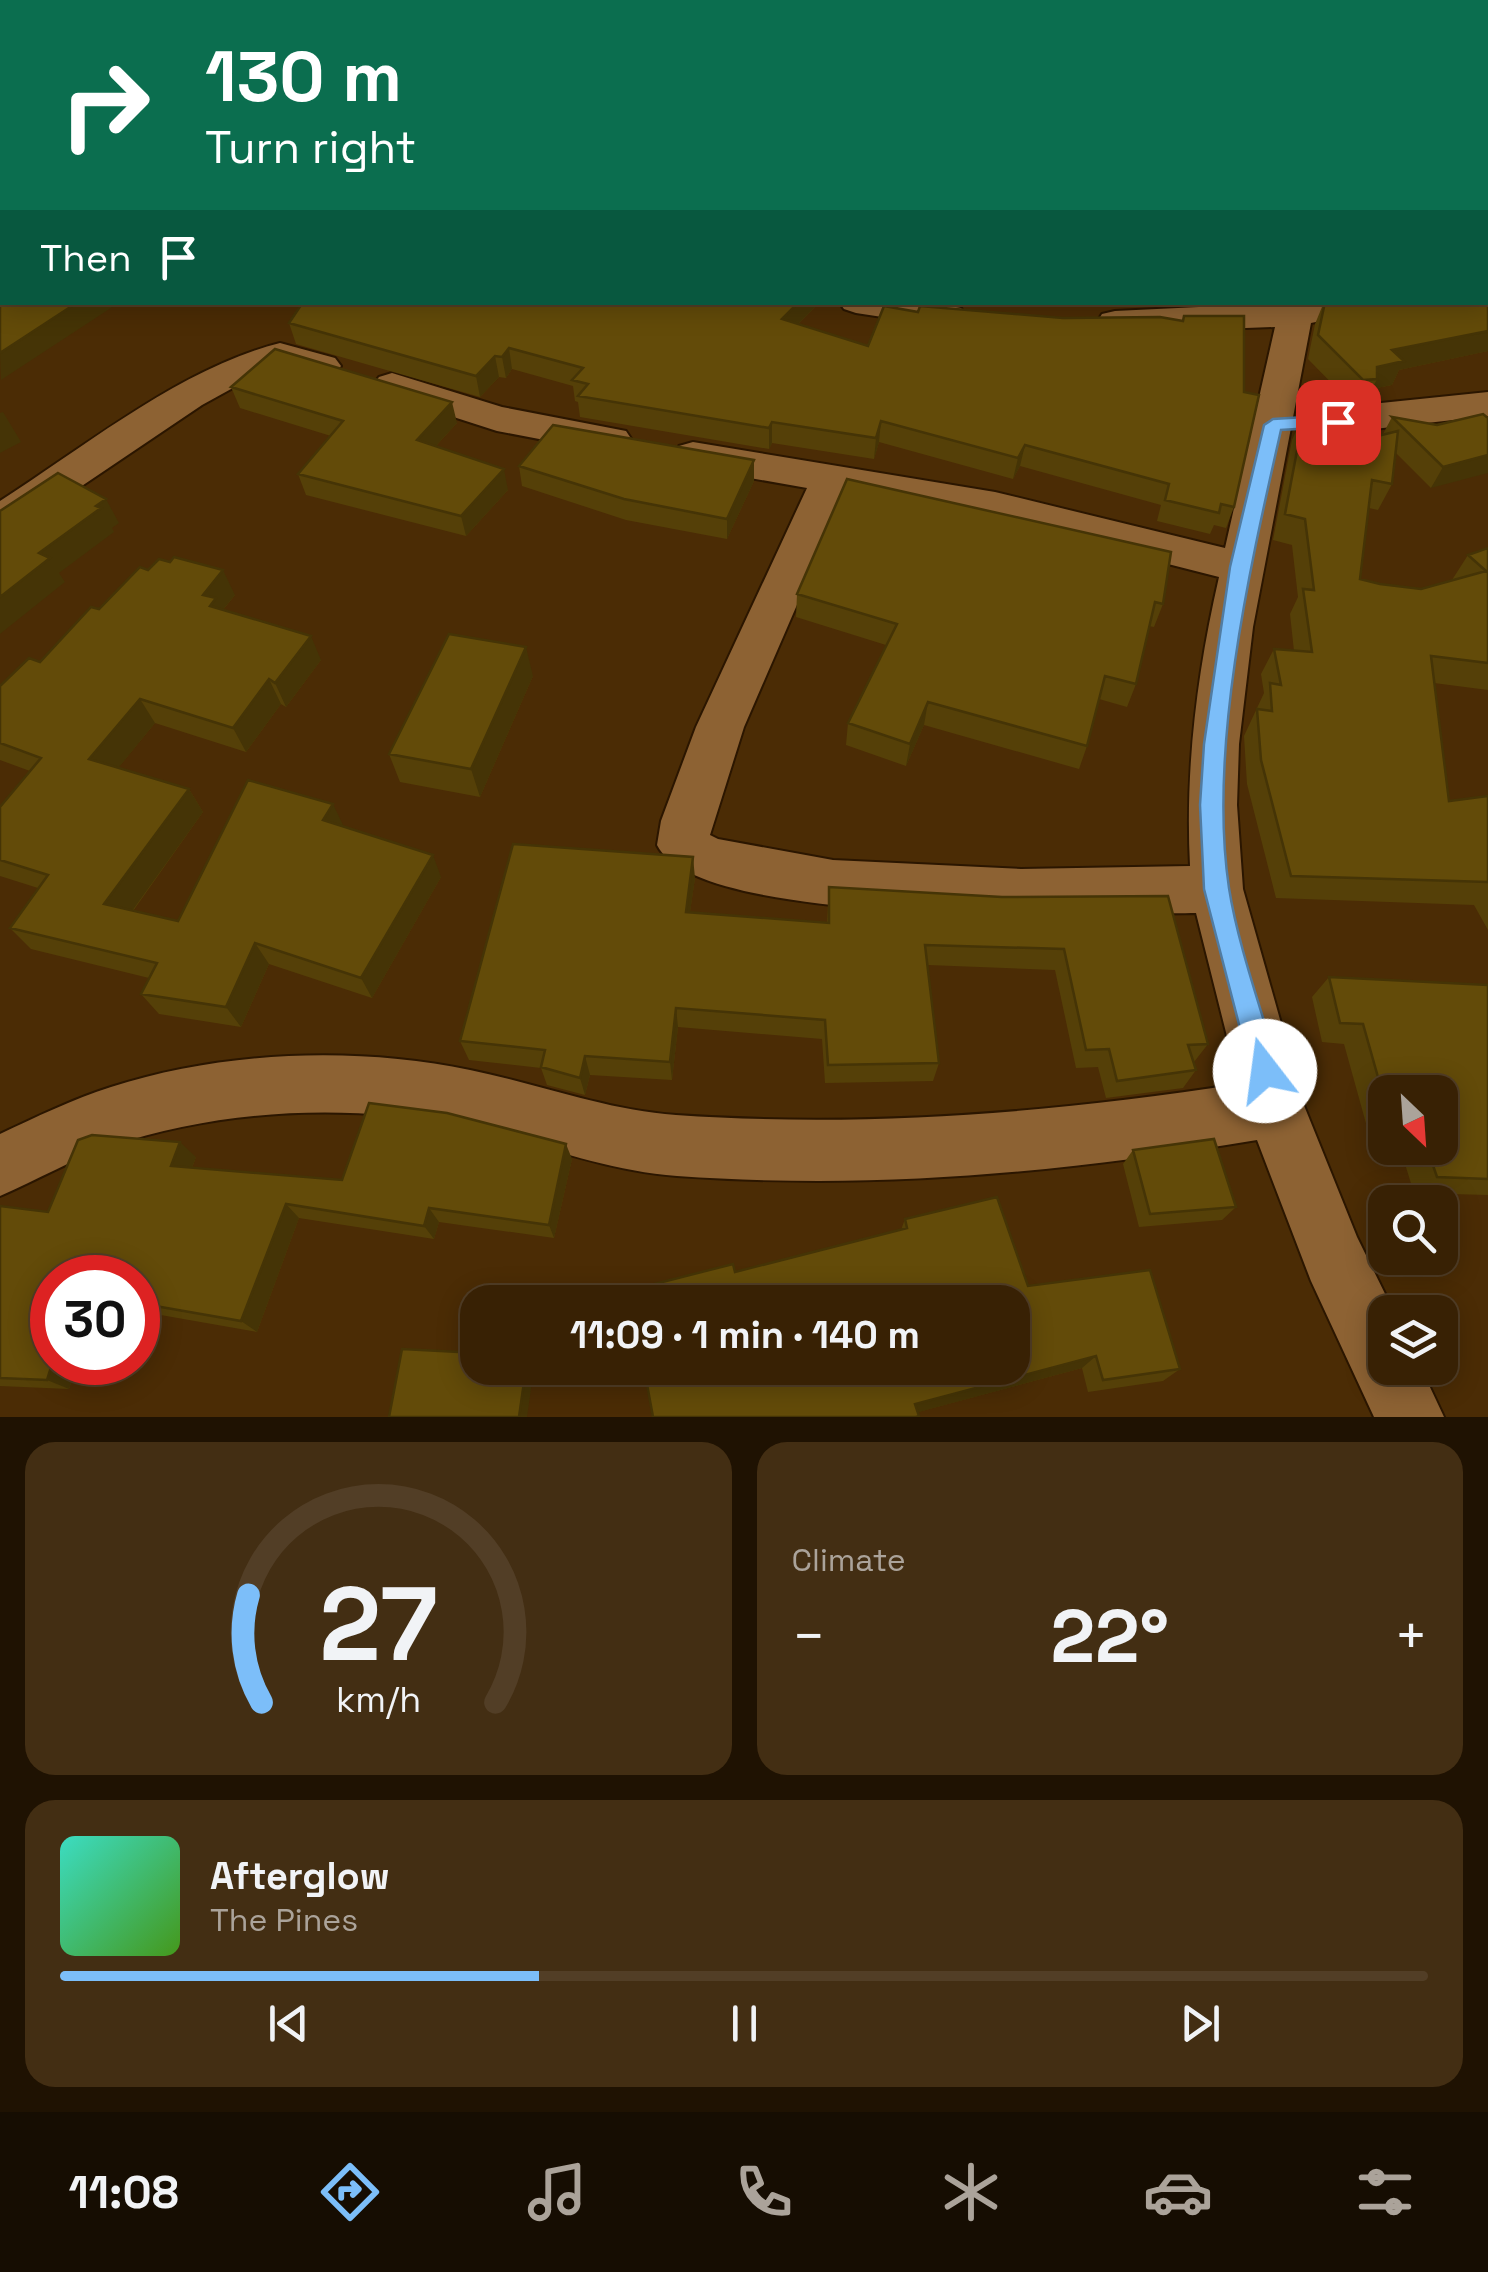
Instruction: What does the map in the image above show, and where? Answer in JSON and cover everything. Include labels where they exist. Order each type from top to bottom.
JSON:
[{"type":"street","points":[[877,305],[980,320]]},
{"type":"street","points":[[1098,315],[1294,316],[1350,305]]},
{"type":"street","points":[[1294,316],[1240,567],[1216,744],[1212,805],[1216,889],[1275,1108],[1334,1258],[1368,1331]]},
{"type":"street","points":[[0,521],[188,396],[247,365],[280,354],[497,419],[996,506],[1240,567]]},
{"type":"street","points":[[1273,425],[1408,416],[1488,404]]},
{"type":"street","points":[[832,478],[709,757],[682,828],[683,845],[708,860],[834,883],[1021,892],[1216,889]]},
{"type":"street","points":[[0,1164],[124,1113],[234,1092],[308,1086],[450,1095],[623,1139],[743,1150],[870,1154],[987,1148],[1130,1132],[1275,1108]]},
{"type":"street","points":[[1394,1385],[1410,1417]]},
{"type":"building","points":[[0,305],[73,305],[0,353]]},
{"type":"building","points":[[301,305],[796,305],[782,319],[868,346],[884,306],[918,312],[920,306],[1063,318],[1160,317],[1183,321],[1184,316],[1244,316],[1244,392],[1259,395],[1234,507],[1221,504],[1219,513],[1165,500],[1169,484],[1025,445],[1018,458],[881,421],[876,438],[772,422],[769,428],[578,396],[588,384],[572,380],[583,368],[509,348],[476,376],[289,323]]},
{"type":"building","points":[[1324,305],[1488,305],[1488,331],[1392,350],[1404,361],[1377,367],[1377,379],[1363,380],[1318,335]]},
{"type":"building","points":[[275,349],[452,402],[417,440],[504,469],[461,516],[298,474],[343,421],[231,387]]},
{"type":"building","points":[[1378,409],[1378,436],[1398,431],[1392,484],[1372,480],[1360,579],[1421,589],[1486,571],[1468,555],[1488,548],[1488,663],[1431,656],[1449,801],[1488,796],[1488,882],[1291,876],[1261,760],[1257,709],[1272,711],[1270,683],[1281,685],[1274,649],[1312,652],[1303,589],[1314,590],[1305,519],[1285,514],[1304,414]]},
{"type":"building","points":[[1483,414],[1488,418],[1488,455],[1443,467],[1392,417],[1437,425]]},
{"type":"building","points":[[553,425],[754,460],[727,519],[624,499],[519,466]]},
{"type":"building","points":[[58,473],[106,499],[96,506],[101,508],[39,553],[50,558],[0,597],[0,511]]},
{"type":"building","points":[[847,479],[1171,552],[1163,604],[1155,602],[1136,684],[1105,676],[1087,746],[928,702],[910,744],[848,723],[897,624],[797,594]]},
{"type":"building","points":[[174,557],[223,570],[203,595],[216,598],[210,606],[311,636],[275,683],[269,679],[233,728],[140,699],[89,759],[189,789],[104,904],[178,921],[248,780],[333,804],[323,820],[433,855],[361,978],[255,943],[226,1007],[141,994],[157,963],[10,928],[48,875],[0,860],[0,807],[41,758],[0,743],[0,686],[29,658],[40,662],[91,607],[99,609],[140,567],[148,570],[159,559],[170,562]]},
{"type":"building","points":[[449,634],[526,647],[471,769],[389,754]]},
{"type":"building","points":[[513,844],[693,857],[686,912],[829,923],[829,887],[1002,897],[1168,896],[1208,1044],[1188,1045],[1196,1070],[1117,1081],[1109,1049],[1086,1050],[1064,949],[925,945],[939,1063],[828,1065],[825,1020],[676,1008],[670,1062],[585,1056],[580,1078],[541,1067],[545,1050],[460,1041]]},
{"type":"building","points":[[1329,977],[1488,985],[1488,1179],[1437,1177],[1433,1165],[1458,1165],[1458,1075],[1377,1075],[1363,1024],[1340,1023]]},
{"type":"building","points":[[369,1103],[447,1113],[566,1144],[549,1225],[429,1208],[424,1226],[286,1204],[241,1321],[160,1307],[160,1255],[30,1255],[30,1379],[0,1378],[0,1206],[48,1212],[78,1140],[92,1135],[180,1142],[171,1166],[342,1180]]},
{"type":"building","points":[[1214,1139],[1236,1207],[1150,1214],[1133,1150]]},
{"type":"building","points":[[997,1197],[1028,1285],[651,1285],[733,1264],[735,1272],[907,1228],[905,1219]]},
{"type":"building","points":[[1150,1270],[1180,1369],[1103,1380],[1096,1356],[1030,1374],[1030,1286]]},
{"type":"building","points":[[402,1349],[460,1352],[460,1385],[524,1385],[519,1417],[389,1417]]},
{"type":"building","points":[[647,1385],[987,1385],[915,1404],[919,1416],[916,1417],[653,1417]]},
{"type":"route","points":[[1265,1071],[1216,889],[1212,805],[1216,744],[1240,567],[1273,425],[1338,422]]}]
